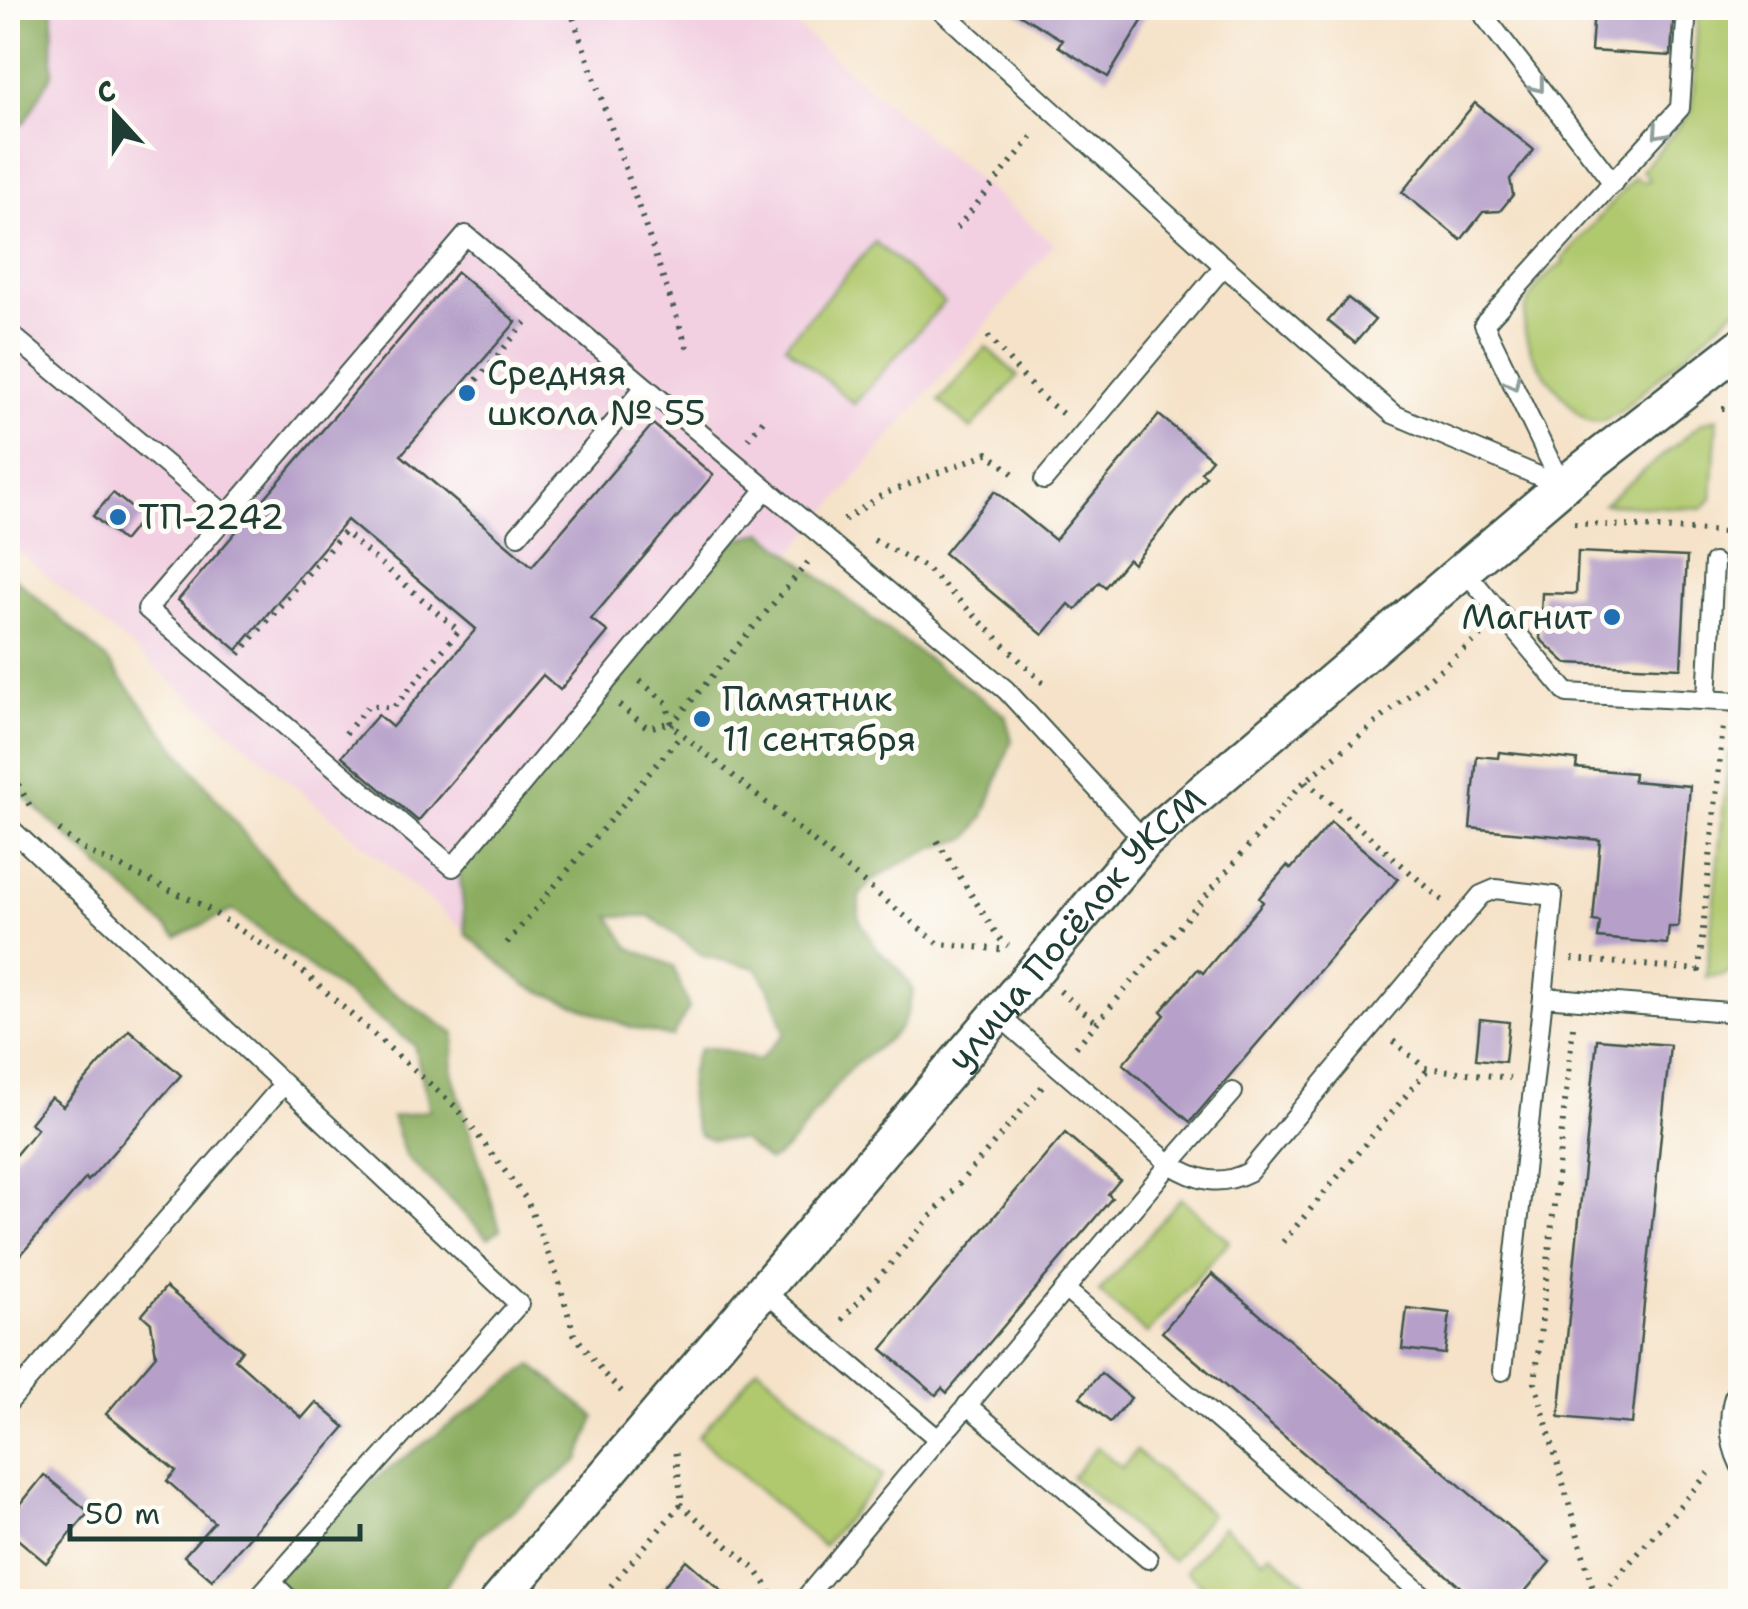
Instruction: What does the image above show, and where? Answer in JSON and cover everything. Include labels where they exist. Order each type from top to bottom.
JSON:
[{"type":"street","name":"улица Посёлок УКСМ","points":[[498,1602],[1145,841],[1562,486],[1740,348]]},
{"type":"lane","points":[[938,8],[1392,414],[1562,486]]},
{"type":"lane","points":[[1483,8],[1485,17],[1613,183]]},
{"type":"lane","points":[[1562,486],[1484,324],[1680,108],[1687,8]]},
{"type":"lane","points":[[766,489],[453,867],[147,608],[466,235],[1006,690],[1145,841]]},
{"type":"lane","points":[[1037,484],[1224,266]]},
{"type":"lane","points":[[8,332],[226,515]]},
{"type":"lane","points":[[518,535],[646,387]]},
{"type":"lane","points":[[1706,700],[1714,563]]},
{"type":"lane","points":[[1464,570],[1568,693],[1740,702]]},
{"type":"lane","points":[[8,826],[519,1304],[254,1602]]},
{"type":"lane","points":[[998,1014],[1170,1164],[1188,1176],[1230,1182],[1249,1172],[1482,895],[1495,890],[1554,896],[1502,1371]]},
{"type":"lane","points":[[1543,997],[1740,1013]]},
{"type":"lane","points":[[8,1403],[283,1086]]},
{"type":"lane","points":[[802,1602],[1233,1092]]},
{"type":"lane","points":[[763,1290],[938,1439]]},
{"type":"lane","points":[[1066,1290],[1431,1602]]},
{"type":"lane","points":[[1740,1384],[1732,1414],[1731,1447],[1740,1465]]},
{"type":"lane","points":[[967,1405],[1148,1559]]},
{"type":"lane","points":[[272,1582],[292,1602]]},
{"type":"path","points":[[570,8],[688,350]]},
{"type":"path","points":[[957,228],[1053,112]]},
{"type":"path","points":[[464,396],[544,302]]},
{"type":"path","points":[[988,336],[1038,394],[1084,432]]},
{"type":"path","points":[[598,688],[648,728],[670,724],[849,514],[884,494],[988,453],[1037,484]]},
{"type":"path","points":[[1562,523],[1740,533]]},
{"type":"path","points":[[223,674],[344,532],[459,630],[393,708],[369,705],[324,759]]},
{"type":"path","points":[[824,1342],[1301,785],[1504,617]]},
{"type":"path","points":[[619,663],[667,703],[670,724],[939,944],[1013,950],[1000,938],[937,840]]},
{"type":"path","points":[[507,944],[682,734]]},
{"type":"path","points":[[8,766],[31,808],[43,818]]},
{"type":"path","points":[[55,828],[80,848],[202,905],[300,969],[457,1108],[526,1200],[557,1276],[574,1334],[604,1374],[652,1421]]},
{"type":"path","points":[[1036,970],[1097,1023]]},
{"type":"path","points":[[1576,1000],[1535,1383],[1596,1601]]},
{"type":"path","points":[[1373,1024],[1424,1068],[1534,1080]]},
{"type":"path","points":[[1283,1242],[1429,1068]]},
{"type":"path","points":[[1596,1601],[1731,1447]]},
{"type":"path","points":[[598,1602],[680,1504],[756,1570],[776,1596],[771,1602]]},
{"type":"shaded area","name":"Средняя школа № 55","points":[[8,8],[775,8],[1054,244],[469,934],[8,543]]},
{"type":"green space","points":[[8,8],[53,8],[52,74],[25,122],[8,128]]},
{"type":"green space","points":[[1698,8],[1740,8],[1740,305],[1620,412],[1602,421],[1591,421],[1575,410],[1533,356],[1524,327],[1525,312],[1540,283],[1563,264],[1562,259],[1635,177],[1642,182],[1650,180],[1642,170],[1692,111]]},
{"type":"green space","points":[[875,242],[944,302],[854,404],[785,345]]},
{"type":"green space","points":[[986,347],[1018,376],[971,429],[939,401]]},
{"type":"green space","points":[[1717,418],[1712,499],[1702,509],[1604,504],[1702,423]]},
{"type":"green space","points":[[763,532],[872,619],[1005,715],[1012,740],[984,816],[969,838],[900,864],[871,881],[859,897],[859,919],[877,949],[900,970],[913,991],[906,1015],[895,1034],[842,1077],[799,1134],[768,1161],[742,1140],[712,1140],[699,1135],[689,1091],[700,1049],[722,1049],[759,1060],[785,1033],[773,996],[757,968],[704,956],[650,916],[610,916],[630,948],[673,966],[689,1008],[672,1037],[630,1027],[527,986],[466,934],[459,868],[733,541]]},
{"type":"green space","points":[[8,572],[106,659],[254,846],[360,970],[455,1034],[452,1072],[500,1229],[488,1238],[405,1155],[392,1117],[430,1110],[414,1045],[233,910],[177,937],[8,782]]},
{"type":"green space","points":[[1729,753],[1740,760],[1740,966],[1724,975],[1706,977]]},
{"type":"green space","points":[[1181,1198],[1229,1241],[1147,1334],[1099,1292]]},
{"type":"green space","points":[[532,1365],[595,1417],[579,1460],[478,1537],[436,1601],[250,1602],[360,1490]]},
{"type":"green space","points":[[758,1367],[883,1476],[823,1546],[698,1437]]},
{"type":"green space","points":[[1097,1447],[1122,1468],[1136,1451],[1211,1514],[1172,1561],[1072,1477]]},
{"type":"green space","points":[[1223,1526],[1264,1560],[1270,1553],[1318,1593],[1311,1601],[1223,1601],[1186,1571]]},
{"type":"building","points":[[1009,8],[1150,8],[1108,77],[1058,46],[1062,40]]},
{"type":"building","points":[[1594,8],[1674,8],[1671,56],[1591,51]]},
{"type":"building","points":[[1475,103],[1534,150],[1510,179],[1513,195],[1500,211],[1483,212],[1461,240],[1402,192]]},
{"type":"building","points":[[457,272],[516,322],[401,455],[532,566],[653,424],[713,475],[591,619],[608,632],[560,690],[543,675],[418,821],[342,756],[378,715],[392,727],[476,629],[347,520],[237,650],[178,600]]},
{"type":"building","points":[[1348,298],[1375,320],[1355,343],[1328,321]]},
{"type":"building","points":[[1159,415],[1212,459],[1201,472],[1206,476],[1133,564],[1128,559],[1105,587],[1099,582],[1076,610],[1069,604],[1043,635],[944,553],[995,491],[1055,540]]},
{"type":"building","name":"ТП-2242","points":[[113,493],[143,517],[123,541],[93,516]]},
{"type":"building","name":"Магнит","points":[[1578,552],[1687,557],[1681,668],[1566,663],[1540,639],[1542,593],[1576,594]]},
{"type":"building","points":[[1499,752],[1577,760],[1576,768],[1634,773],[1633,781],[1690,786],[1678,927],[1669,927],[1667,944],[1598,938],[1600,922],[1593,921],[1600,840],[1470,828],[1477,756],[1498,758]]},
{"type":"building","points":[[1331,822],[1398,879],[1190,1122],[1123,1064],[1165,1015],[1161,1011],[1198,969],[1203,973],[1263,902],[1259,898],[1287,866],[1291,869]]},
{"type":"building","points":[[1480,1019],[1509,1022],[1505,1062],[1476,1059]]},
{"type":"building","points":[[129,1030],[181,1075],[8,1270],[8,1164],[37,1129],[30,1123],[51,1097],[63,1106]]},
{"type":"building","points":[[1597,1039],[1670,1045],[1632,1424],[1559,1417]]},
{"type":"building","points":[[1065,1133],[1120,1180],[1108,1194],[1112,1198],[947,1393],[942,1388],[936,1395],[882,1349]]},
{"type":"building","points":[[1212,1274],[1550,1562],[1516,1602],[1478,1602],[1162,1332]]},
{"type":"building","points":[[166,1287],[242,1350],[235,1359],[302,1418],[316,1402],[345,1427],[212,1580],[184,1556],[214,1522],[167,1481],[176,1471],[106,1414],[156,1355],[151,1323],[142,1315]]},
{"type":"building","points":[[1407,1308],[1450,1313],[1445,1354],[1402,1349]]},
{"type":"building","points":[[1101,1373],[1131,1398],[1110,1422],[1080,1397]]},
{"type":"building","points":[[44,1475],[89,1512],[46,1563],[8,1531],[8,1520]]},
{"type":"building","points":[[686,1560],[734,1602],[650,1602]]},
{"type":"place","name":"Средняя школа № 55","points":[[467,393]]},
{"type":"place","name":"ТП-2242","points":[[118,517]]},
{"type":"place","name":"Магнит","points":[[1612,617]]},
{"type":"place","name":"Памятник 11 сентября","points":[[702,719]]}]
